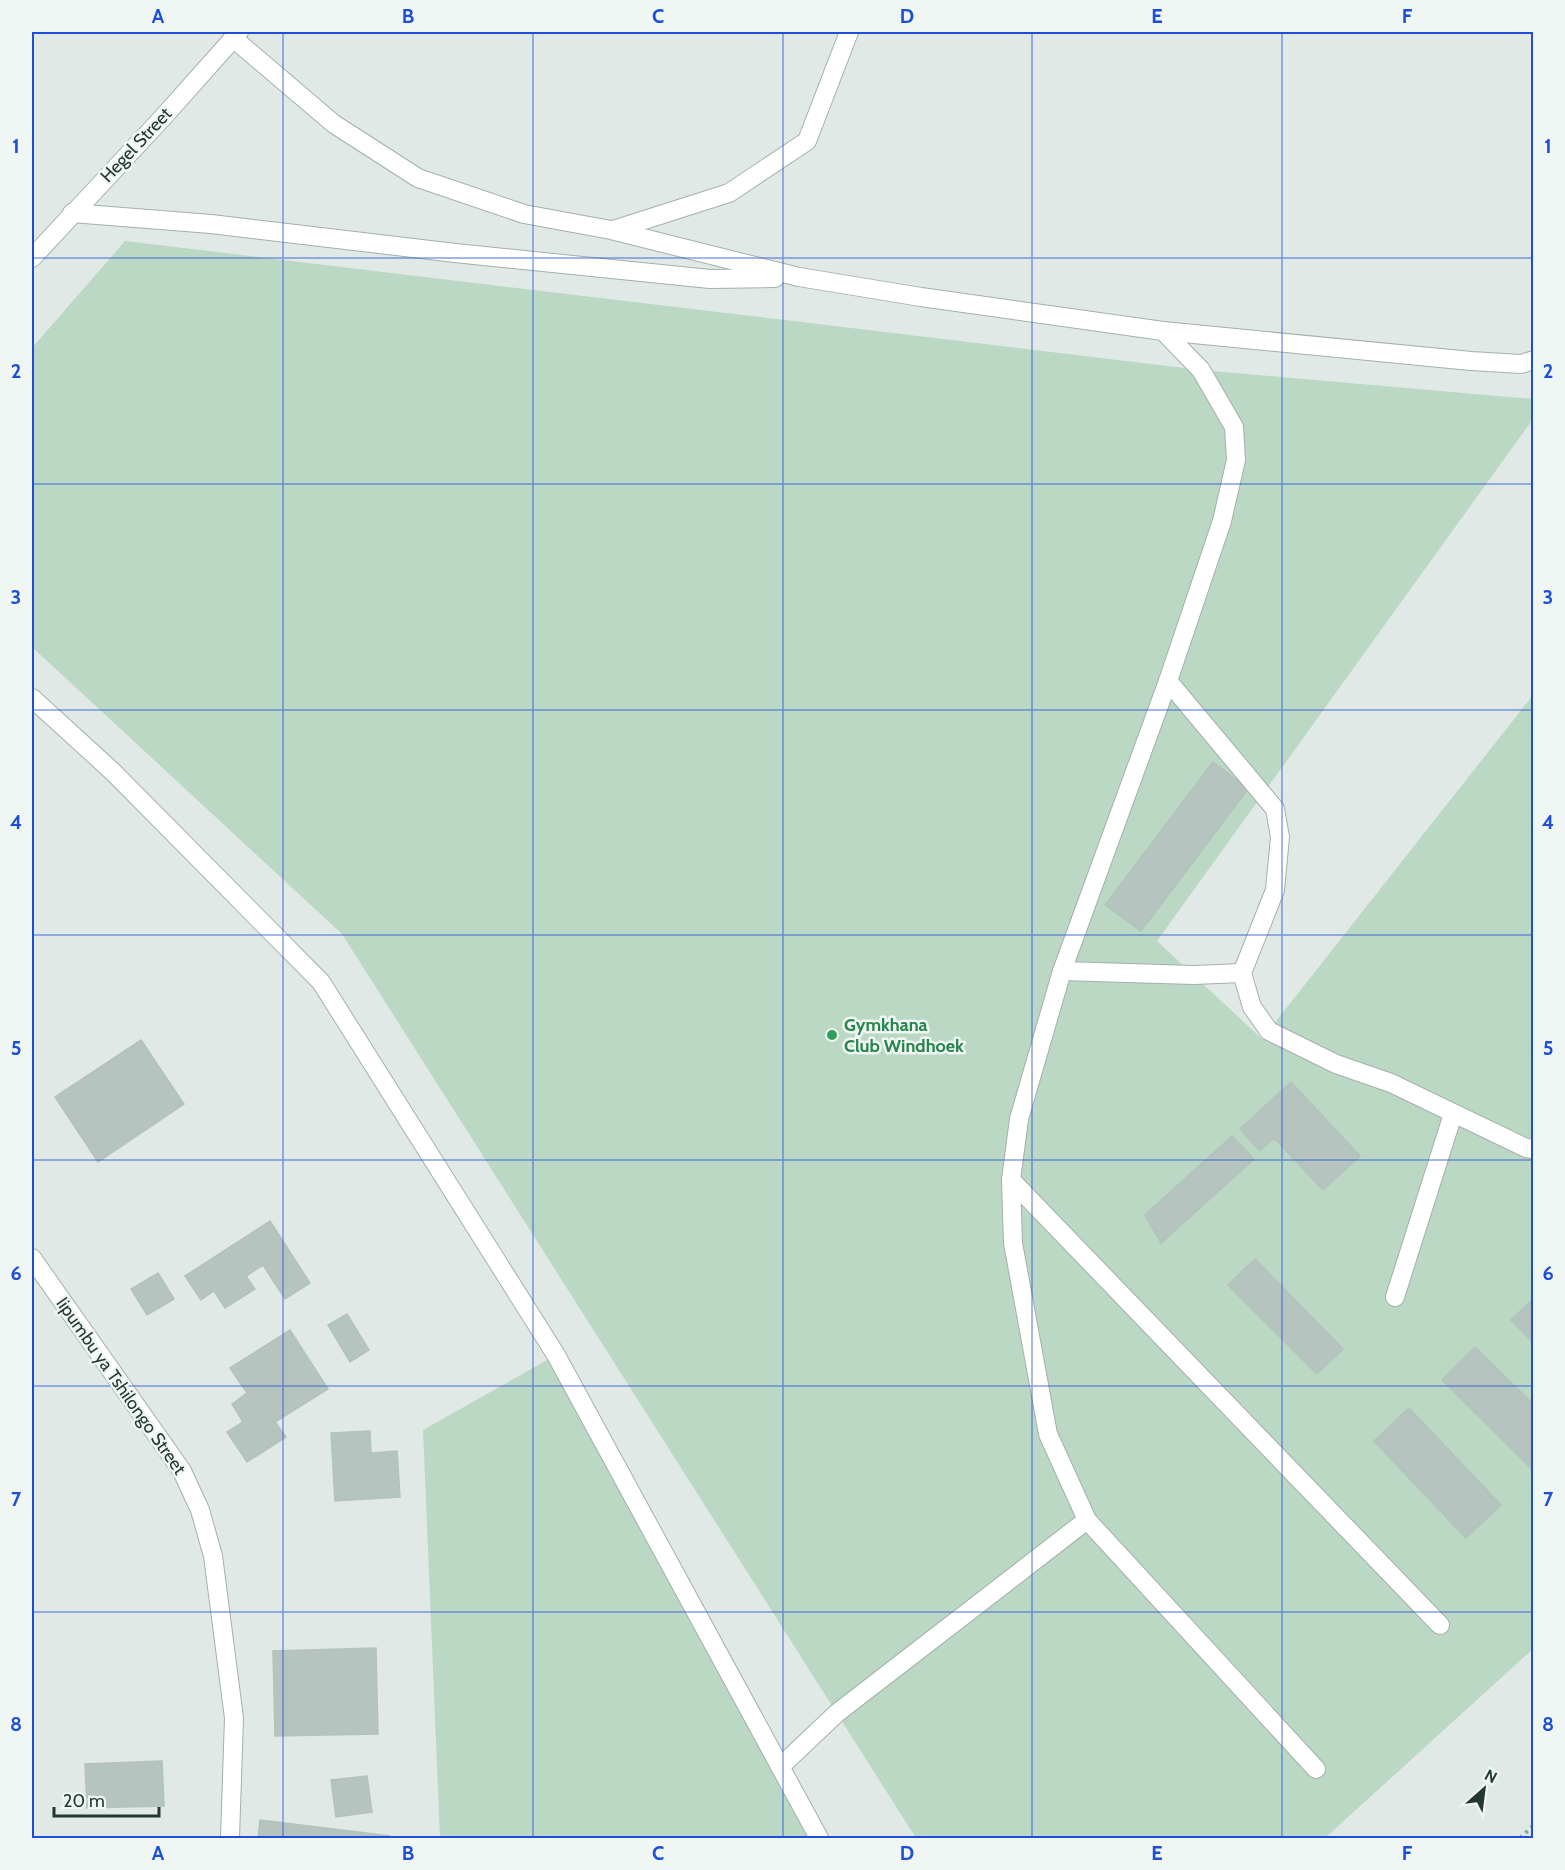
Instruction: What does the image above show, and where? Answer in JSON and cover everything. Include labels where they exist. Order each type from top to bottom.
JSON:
[{"type":"street","points":[[611,230],[729,193],[807,141],[849,32]]},
{"type":"street","points":[[236,35],[334,124],[418,178],[524,214],[611,230],[799,277],[921,297],[1163,331],[1471,361],[1521,364],[1533,360]]},
{"type":"street","name":"Hegel Street","points":[[32,258],[236,35]]},
{"type":"street","points":[[72,213],[211,224],[479,256],[710,279],[799,277]]},
{"type":"street","points":[[1163,331],[1201,370],[1234,428],[1236,460],[1222,521],[1168,681],[1062,971],[1020,1119],[1011,1180],[1012,1243],[1048,1434],[1087,1520],[1316,1769]]},
{"type":"street","points":[[1168,681],[1275,809],[1280,837],[1275,890],[1242,973],[1252,1007],[1269,1031],[1336,1064],[1390,1083],[1526,1148],[1533,1149]]},
{"type":"street","points":[[32,698],[112,771],[321,982],[556,1355],[819,1839]]},
{"type":"street","points":[[1062,971],[1194,975],[1242,973]]},
{"type":"street","points":[[1395,1298],[1453,1114]]},
{"type":"street","points":[[1011,1180],[1440,1625]]},
{"type":"street","name":"Iipumbu ya Tshilongo Street","points":[[32,1258],[182,1471],[200,1510],[213,1556],[234,1718],[230,1839]]},
{"type":"street","points":[[780,1767],[837,1713],[1087,1520]]},
{"type":"path","points":[[1520,1839],[1533,1825]]},
{"type":"green space","name":"Gymkhana Club Windhoek","points":[[125,241],[1201,370],[1533,399],[1533,419],[1157,941],[1262,1039],[1533,695],[1533,1649],[1325,1838],[916,1838],[342,934],[32,647],[32,348]]},
{"type":"green space","points":[[556,1355],[819,1838],[440,1838],[423,1430]]},
{"type":"building","points":[[1213,762],[1248,789],[1141,931],[1105,905]]},
{"type":"building","points":[[141,1040],[184,1104],[98,1162],[55,1097]]},
{"type":"building","points":[[1291,1082],[1360,1156],[1323,1190],[1274,1138],[1260,1151],[1240,1129]]},
{"type":"building","points":[[1232,1136],[1254,1159],[1161,1243],[1145,1215]]},
{"type":"building","points":[[270,1221],[310,1283],[285,1299],[263,1265],[246,1276],[255,1289],[225,1308],[214,1291],[201,1300],[185,1276]]},
{"type":"building","points":[[1255,1259],[1343,1349],[1317,1374],[1228,1285]]},
{"type":"building","points":[[158,1273],[174,1299],[147,1315],[131,1289]]},
{"type":"building","points":[[1534,1298],[1534,1343],[1511,1320]]},
{"type":"building","points":[[347,1314],[369,1350],[350,1362],[328,1325]]},
{"type":"building","points":[[290,1330],[328,1389],[275,1422],[286,1437],[247,1462],[227,1432],[243,1422],[232,1404],[247,1393],[230,1368]]},
{"type":"building","points":[[1475,1347],[1534,1405],[1534,1471],[1442,1380]]},
{"type":"building","points":[[1409,1408],[1501,1505],[1466,1538],[1374,1441]]},
{"type":"building","points":[[370,1431],[371,1453],[397,1451],[400,1497],[335,1501],[331,1433]]},
{"type":"building","points":[[376,1648],[378,1734],[275,1736],[273,1651]]},
{"type":"building","points":[[162,1761],[164,1806],[87,1808],[85,1764]]},
{"type":"building","points":[[367,1776],[372,1812],[336,1817],[331,1780]]},
{"type":"building","points":[[260,1820],[390,1836],[390,1838],[258,1838]]},
{"type":"place","name":"Gymkhana Club Windhoek","points":[[832,1035]]}]
